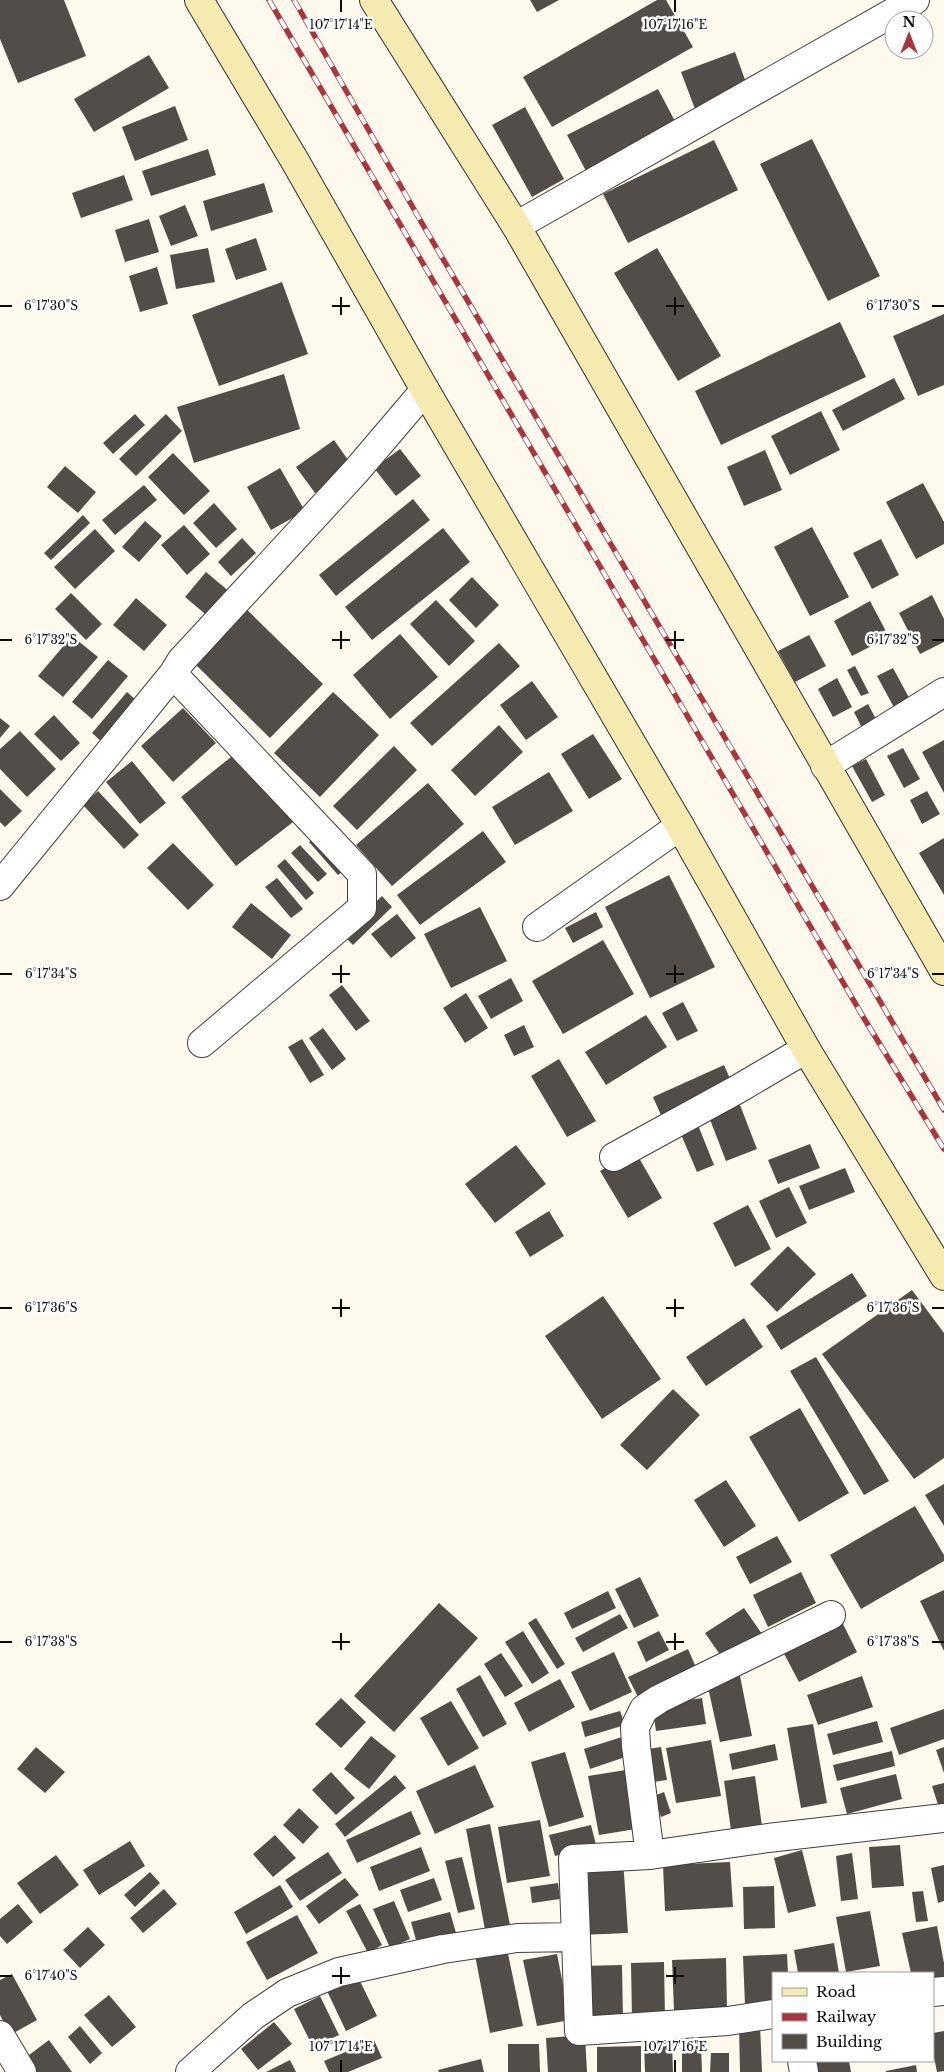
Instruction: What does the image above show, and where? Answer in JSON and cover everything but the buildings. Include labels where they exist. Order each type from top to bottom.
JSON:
[{"type":"main road","points":[[199,0],[295,161],[425,390],[680,826],[806,1048],[944,1276]]},
{"type":"main road","points":[[374,0],[516,226],[944,971]]},
{"type":"street","points":[[516,226],[915,0]]},
{"type":"street","points":[[0,886],[174,674],[181,661],[358,470],[425,390]]},
{"type":"street","points":[[174,674],[362,874],[362,908],[202,1043]]},
{"type":"street","points":[[825,766],[944,692]]},
{"type":"street","points":[[537,927],[680,826]]},
{"type":"street","points":[[614,1157],[738,1089],[806,1048]]},
{"type":"street","points":[[650,1854],[635,1727],[644,1709],[659,1699],[831,1615]]},
{"type":"street","points":[[772,2014],[728,2021],[579,2031],[573,1859],[650,1854],[778,1836],[944,1818]]},
{"type":"street","points":[[190,2072],[254,2016],[286,1993],[339,1972],[452,1948],[517,1938],[576,1937]]},
{"type":"street","points":[[0,2034],[22,2072]]},
{"type":"railway","points":[[269,0],[865,1020],[944,1149]]},
{"type":"railway","points":[[294,0],[423,225],[944,1110]]}]
